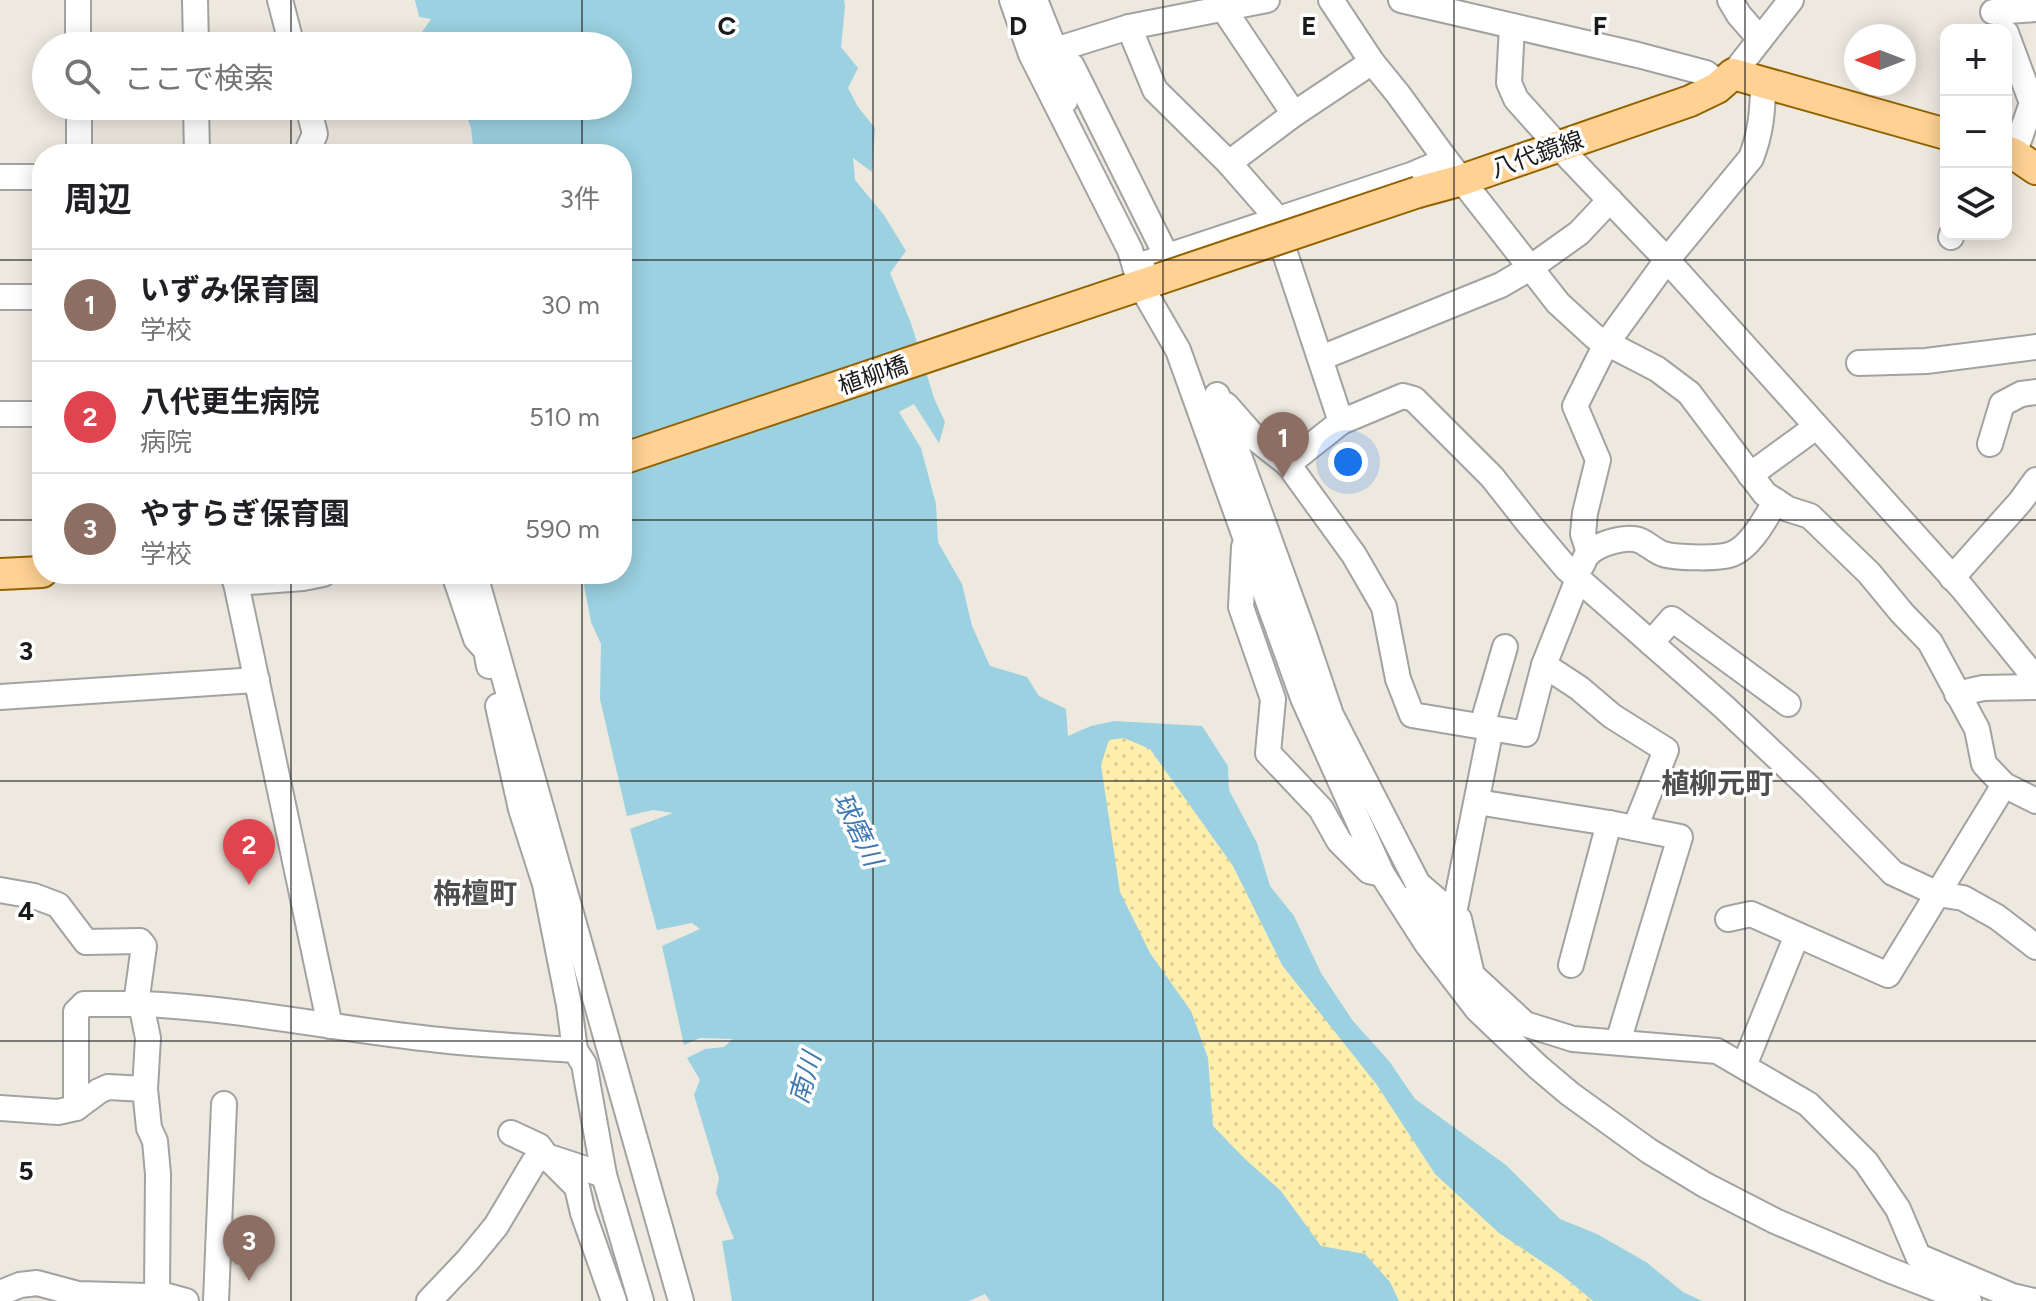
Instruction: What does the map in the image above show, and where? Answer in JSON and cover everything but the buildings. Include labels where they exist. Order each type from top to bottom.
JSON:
[{"type":"main road","points":[[1725,81],[1763,82],[1940,132]]},
{"type":"main road","name":"八代鏡線","points":[[1145,276],[1418,192],[1454,170],[1559,147],[1690,101],[1725,81]]},
{"type":"main road","name":"植柳橋","points":[[632,456],[1145,276]]},
{"type":"main road","points":[[0,574],[32,572]]},
{"type":"street","points":[[78,0],[78,32]]},
{"type":"street","points":[[195,0],[196,32]]},
{"type":"street","points":[[280,0],[288,32]]},
{"type":"street","points":[[1012,0],[1031,54],[1145,276]]},
{"type":"street","points":[[1035,0],[1055,50],[1070,129]]},
{"type":"street","points":[[1055,50],[1129,27],[1267,0]]},
{"type":"street","points":[[1331,0],[1372,62],[1558,303],[1595,337],[1657,369],[1689,393],[1765,494],[1788,509],[1810,516],[1869,573],[1930,642],[1977,729],[1984,764],[2004,785],[2036,801]]},
{"type":"street","points":[[1401,0],[1638,55],[1725,81],[1791,0]]},
{"type":"street","points":[[1730,0],[1760,39]]},
{"type":"street","points":[[1760,39],[1769,0]]},
{"type":"street","points":[[1223,8],[1294,114]]},
{"type":"street","points":[[2019,158],[2032,103],[1995,19],[2036,9]]},
{"type":"street","points":[[1512,26],[1511,91],[1952,578],[2036,679]]},
{"type":"street","points":[[1129,27],[1155,90],[1229,163],[1271,211],[1341,422]]},
{"type":"street","points":[[1055,50],[1072,66],[1145,276],[1178,350],[1303,698],[1367,842],[1388,871],[1472,975],[1525,1024],[1573,1039],[1717,1051],[1808,1104],[1866,1162],[1898,1209],[1918,1256],[2012,1296],[2034,1301]]},
{"type":"street","points":[[1229,163],[1294,114],[1372,62]]},
{"type":"street","points":[[1589,553],[1583,534],[1585,513],[1598,460],[1575,406],[1606,344],[1667,260],[1751,158],[1760,129],[1763,82]]},
{"type":"street","points":[[79,120],[79,144]]},
{"type":"street","points":[[196,120],[197,144]]},
{"type":"street","points":[[310,144],[315,134],[312,120]]},
{"type":"street","points":[[1145,276],[1274,220],[1411,175],[1454,170]]},
{"type":"street","points":[[0,177],[32,177]]},
{"type":"street","points":[[1321,358],[1501,285],[1579,233],[1610,200]]},
{"type":"street","points":[[0,297],[32,297]]},
{"type":"street","points":[[1859,363],[1926,361],[2036,347]]},
{"type":"street","points":[[1178,350],[1188,355],[1217,395],[1255,438],[1288,464],[1354,555],[1384,607],[1398,679],[1412,715],[1526,734],[1544,665],[1576,577],[1589,553],[1603,545],[1633,539],[1677,557],[1735,553],[1753,537],[1776,501]]},
{"type":"street","points":[[1990,444],[2002,404],[2021,394],[2036,392]]},
{"type":"street","points":[[1217,395],[1331,715],[1418,884]]},
{"type":"street","points":[[1288,464],[1341,422],[1403,396],[1414,399],[1492,477],[1576,577],[1724,707],[1812,790],[1893,873],[1938,894],[1963,898],[1997,917],[2036,947]]},
{"type":"street","points":[[0,414],[32,414]]},
{"type":"street","points":[[1750,475],[1816,427]]},
{"type":"street","points":[[1952,578],[2036,480]]},
{"type":"street","points":[[1245,536],[1241,607],[1273,699],[1268,753],[1321,809],[1339,841],[1369,871],[1388,871],[1418,884],[1454,913],[1459,919],[1472,975]]},
{"type":"street","points":[[235,584],[330,1026]]},
{"type":"street","points":[[457,584],[476,639],[486,650],[521,809],[545,884],[575,1050],[584,1064],[598,1174],[641,1301]]},
{"type":"street","points":[[478,584],[589,987],[681,1301]]},
{"type":"street","points":[[1651,643],[1672,619],[1788,704]]},
{"type":"street","points":[[1454,913],[1477,802],[1487,727],[1505,647]]},
{"type":"street","points":[[1544,665],[1579,688],[1612,716],[1666,750],[1635,828]]},
{"type":"street","points":[[0,697],[257,680]]},
{"type":"street","points":[[1957,694],[1983,688],[2036,687]]},
{"type":"street","points":[[1728,919],[1751,914],[1888,975],[2004,785]]},
{"type":"street","points":[[1477,802],[1680,837],[1618,1042]]},
{"type":"street","points":[[1571,965],[1609,823]]},
{"type":"street","points":[[1388,871],[1427,944],[1477,1009],[1570,1094],[1649,1151],[1705,1185],[1775,1221],[1969,1301]]},
{"type":"street","points":[[0,890],[34,896],[58,905],[86,942],[140,941],[144,946],[139,1004],[148,1038],[145,1089],[158,1174],[157,1293]]},
{"type":"street","points":[[553,927],[589,987],[585,1008],[586,1037],[575,1050]]},
{"type":"street","points":[[1744,1066],[1797,935]]},
{"type":"street","points":[[76,1108],[76,1012],[84,1004],[214,1009],[441,1040],[575,1050]]},
{"type":"street","points":[[0,1108],[58,1112],[76,1108],[108,1087],[145,1089]]},
{"type":"street","points":[[216,1301],[224,1104]]},
{"type":"street","points":[[511,1133],[539,1146],[577,1187],[614,1301]]},
{"type":"street","points":[[429,1301],[496,1226],[534,1162],[546,1156],[598,1174]]},
{"type":"street","points":[[583,1213],[598,1174]]},
{"type":"street","points":[[0,1293],[20,1285],[37,1283],[78,1294],[147,1296],[157,1293],[186,1301]]},
{"type":"sand","points":[[1124,738],[1150,749],[1233,866],[1282,965],[1377,1085],[1435,1174],[1593,1301],[1399,1301],[1390,1282],[1365,1254],[1321,1246],[1281,1191],[1213,1126],[1208,1058],[1191,1011],[1150,953],[1120,892],[1101,765],[1109,739]]},
{"type":"water","points":[[415,0],[844,0],[841,47],[858,68],[848,88],[875,128],[872,172],[853,158],[855,180],[884,215],[906,251],[890,273],[945,422],[939,443],[914,404],[899,412],[921,448],[936,504],[938,542],[962,584],[972,626],[990,666],[1027,677],[1039,696],[1066,709],[1068,736],[1114,721],[1202,726],[1228,766],[1229,790],[1257,843],[1270,886],[1294,916],[1321,973],[1353,1021],[1389,1061],[1415,1099],[1506,1165],[1560,1219],[1597,1234],[1646,1262],[1683,1292],[1702,1301],[1593,1301],[1562,1275],[1499,1233],[1435,1174],[1377,1085],[1282,965],[1233,866],[1150,749],[1124,738],[1109,740],[1101,765],[1120,892],[1150,953],[1191,1011],[1208,1058],[1213,1126],[1281,1191],[1321,1246],[1365,1254],[1390,1282],[1399,1301],[990,1301],[985,1294],[969,1301],[732,1301],[722,1241],[734,1239],[716,1193],[719,1178],[694,1095],[700,1080],[687,1058],[705,1049],[724,1047],[733,1039],[700,1038],[684,1045],[662,946],[700,929],[692,923],[657,930],[630,829],[673,813],[653,810],[627,816],[600,699],[601,644],[591,622],[584,584],[632,584],[632,144],[473,144],[468,120],[632,120],[632,32],[422,32],[431,19],[419,17]]},
{"type":"place","name":"いずみ保育園","points":[[1283,478]]},
{"type":"place","name":"八代更生病院","points":[[249,885]]},
{"type":"place","name":"やすらぎ保育園","points":[[249,1281]]},
{"type":"district","name":"植柳元町","points":[[1717,783]]},
{"type":"district","name":"栴檀町","points":[[475,893]]},
{"type":"water label","name":"球磨川","points":[[858,829]]},
{"type":"water label","name":"南川","points":[[805,1078]]}]
